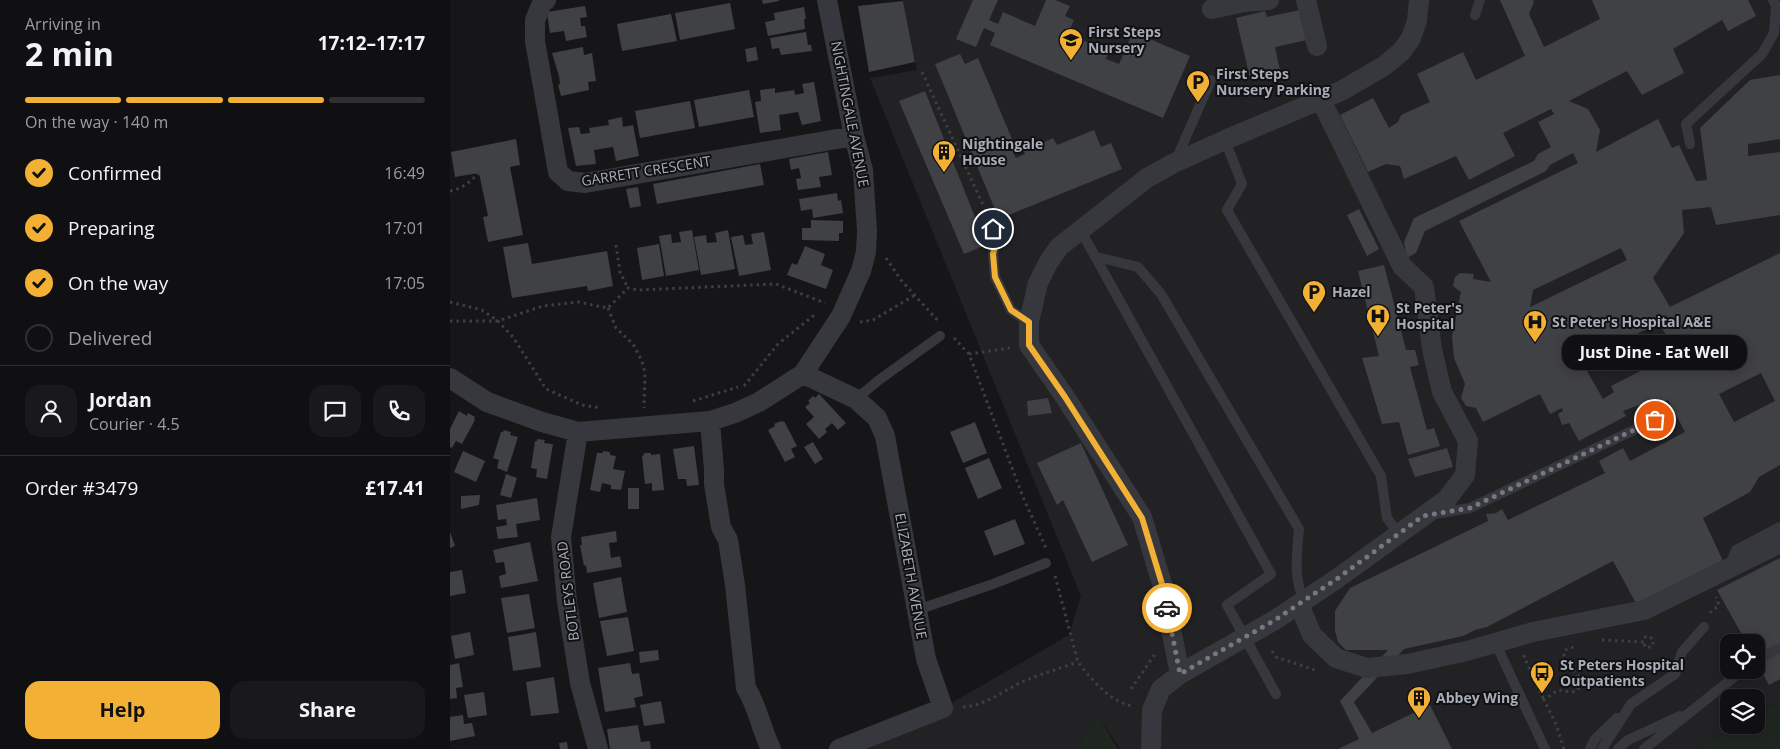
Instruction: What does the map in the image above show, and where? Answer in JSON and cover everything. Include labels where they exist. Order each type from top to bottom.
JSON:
[{"type":"street","name":"GARRETT CRESCENT","points":[[546,0],[543,1],[535,20],[535,40],[558,172],[568,181],[585,183],[854,136]]},
{"type":"street","points":[[1212,9],[1243,1],[1269,0]]},
{"type":"street","points":[[1306,0],[1317,46]]},
{"type":"street","points":[[1180,674],[1162,584],[1142,518],[1065,397],[1029,345],[1029,322],[1038,283],[1059,247],[1147,178],[1174,163],[1225,140],[1342,91],[1384,66],[1402,51],[1411,38],[1417,21],[1419,0]]},
{"type":"street","name":"NIGHTINGALE AVENUE","points":[[450,378],[487,402],[542,422],[578,432],[710,421],[735,413],[759,402],[803,374],[841,316],[861,271],[866,252],[867,231],[863,170],[854,136],[831,1]]},
{"type":"street","points":[[1151,749],[1152,710],[1161,689],[1180,674],[1301,602],[1399,534],[1447,499],[1465,475],[1468,441],[1442,392],[1432,349],[1424,287],[1402,266],[1321,100]]},
{"type":"street","name":"ELIZABETH AVENUE","points":[[803,374],[856,399],[876,418],[885,436],[926,658],[943,708]]},
{"type":"street","points":[[710,421],[714,484],[721,526],[728,540],[735,585],[746,688],[754,701],[764,736],[771,749]]},
{"type":"street","name":"BOTLEYS ROAD","points":[[578,432],[561,537],[567,602],[580,683],[598,749]]},
{"type":"street","points":[[1301,602],[1312,635],[1336,658],[1367,668],[1407,664],[1495,642],[1644,610],[1780,543]]},
{"type":"street","points":[[839,749],[943,708]]},
{"type":"lane","points":[[1474,16],[1480,0]]},
{"type":"lane","points":[[1690,144],[1686,124],[1762,54],[1774,33],[1776,6],[1772,0]]},
{"type":"lane","points":[[1174,163],[1211,80]]},
{"type":"lane","points":[[1225,140],[1242,184],[1227,210],[1381,476],[1387,518],[1399,534]]},
{"type":"lane","points":[[989,219],[997,239],[993,254],[995,277],[1011,310],[1029,322]]},
{"type":"lane","points":[[1081,231],[1271,574],[1227,605],[1276,694]]},
{"type":"lane","points":[[1097,257],[1138,267],[1161,294],[1299,528],[1296,560],[1301,602]]},
{"type":"lane","points":[[856,399],[940,336]]},
{"type":"lane","points":[[1423,516],[1470,508],[1655,420]]},
{"type":"lane","points":[[1729,568],[1736,550],[1780,527]]},
{"type":"lane","points":[[917,610],[1049,566]]},
{"type":"lane","points":[[1590,749],[1595,739],[1630,704],[1675,674],[1682,652],[1704,627]]},
{"type":"lane","points":[[1495,642],[1544,749]]},
{"type":"lane","points":[[1765,656],[1780,648]]},
{"type":"lane","points":[[1644,749],[1732,679]]},
{"type":"lane","points":[[1602,749],[1630,704]]},
{"type":"lane","points":[[1618,749],[1628,740],[1693,710]]},
{"type":"lane","points":[[1615,729],[1624,732],[1628,740]]},
{"type":"path","points":[[922,72],[989,219]]},
{"type":"path","points":[[450,191],[469,183],[479,173]]},
{"type":"path","points":[[867,231],[901,280],[941,324]]},
{"type":"path","points":[[616,245],[620,272],[628,288]]},
{"type":"path","points":[[628,288],[638,290],[776,284],[828,304],[778,344],[745,385],[690,402]]},
{"type":"path","points":[[608,308],[628,288]]},
{"type":"path","points":[[841,316],[859,322],[873,320],[915,295]]},
{"type":"path","points":[[450,302],[482,310],[498,320],[514,337],[546,388],[582,405],[608,409]]},
{"type":"path","points":[[450,321],[498,320],[543,306],[578,302],[608,308]]},
{"type":"path","points":[[608,308],[616,328],[638,352],[645,373],[644,410],[653,409]]},
{"type":"path","points":[[953,337],[969,354],[1023,497],[1046,548]]},
{"type":"path","points":[[969,354],[1029,345]]},
{"type":"path","points":[[1049,566],[1078,662],[1086,673],[1111,697],[1122,704],[1152,710]]},
{"type":"path","points":[[1604,635],[1596,638],[1603,641],[1642,642]]},
{"type":"path","points":[[1544,700],[1558,690],[1577,691],[1581,684],[1580,677],[1565,662],[1564,655],[1565,650],[1582,644]]},
{"type":"path","points":[[1266,645],[1276,657],[1323,674]]},
{"type":"path","points":[[1131,689],[1152,657],[1158,652]]},
{"type":"path","points":[[1526,652],[1524,657],[1556,724],[1564,749]]},
{"type":"path","points":[[943,708],[971,707],[995,697],[1018,684],[1078,662]]},
{"type":"shaded area","name":"St Peter's Hospital","points":[[903,0],[1780,0],[1780,703],[1765,711],[1765,689],[1720,689],[1720,734],[1724,734],[1697,749],[1120,749],[1098,715],[1075,749],[868,749],[1069,635],[1081,596],[870,78],[917,70]]},
{"type":"shaded area","points":[[1780,703],[1780,749],[1697,749],[1724,734],[1765,734],[1765,711]]},
{"type":"shaded area","points":[[1098,715],[1118,749],[1075,749]]},
{"type":"building","points":[[762,0],[779,0],[779,1],[763,4]]},
{"type":"building","name":"First Steps Nursery","points":[[973,0],[998,0],[989,20],[998,24],[1003,12],[1035,26],[1046,0],[1055,0],[1070,6],[1065,16],[1074,20],[1068,34],[1109,51],[1106,59],[1119,64],[1133,32],[1190,56],[1163,118],[990,45],[995,33],[984,28],[976,47],[956,39]]},
{"type":"building","points":[[1500,0],[1533,0],[1534,2],[1529,14],[1544,47],[1600,19],[1592,0],[1748,0],[1756,16],[1728,31],[1722,20],[1673,49],[1684,73],[1642,95],[1627,71],[1569,101],[1588,109],[1600,130],[1596,152],[1658,119],[1672,148],[1679,145],[1696,181],[1707,180],[1700,128],[1750,80],[1780,75],[1780,139],[1748,144],[1748,156],[1780,152],[1780,215],[1716,225],[1711,207],[1682,210],[1684,233],[1653,278],[1670,307],[1780,253],[1780,465],[1759,477],[1750,492],[1703,518],[1723,561],[1637,605],[1613,561],[1487,627],[1463,636],[1404,649],[1354,702],[1372,733],[1430,705],[1452,749],[1338,749],[1359,739],[1340,701],[1388,650],[1346,650],[1338,642],[1335,631],[1335,611],[1350,588],[1488,521],[1486,514],[1496,513],[1502,509],[1508,520],[1605,473],[1599,461],[1623,448],[1630,461],[1685,432],[1668,400],[1644,412],[1639,405],[1623,411],[1626,416],[1579,441],[1569,423],[1562,425],[1558,414],[1563,411],[1562,408],[1550,414],[1540,394],[1483,422],[1476,408],[1466,406],[1461,398],[1465,384],[1454,358],[1452,336],[1461,292],[1453,286],[1455,277],[1460,273],[1474,274],[1473,279],[1491,282],[1459,221],[1578,163],[1573,153],[1550,165],[1546,171],[1425,231],[1416,253],[1407,258],[1404,242],[1414,218],[1534,161],[1538,154],[1551,147],[1538,122],[1554,114],[1551,109],[1503,133],[1515,156],[1469,180],[1456,156],[1404,179],[1400,166],[1386,164],[1368,172],[1340,115],[1373,98],[1389,128],[1398,122],[1401,115],[1430,102],[1417,74],[1463,52],[1476,80],[1525,56]],"holes":[[[1621,248],[1627,260],[1530,307],[1533,290]],[[1659,323],[1676,353],[1611,386],[1614,392],[1603,399],[1587,371],[1608,357],[1604,350]],[[1761,373],[1775,401],[1734,422],[1719,394]]]},
{"type":"building","points":[[903,1],[915,62],[869,72],[858,6]]},
{"type":"building","points":[[730,3],[735,29],[680,40],[675,13]]},
{"type":"building","points":[[585,6],[587,17],[580,18],[581,26],[585,26],[587,37],[566,41],[564,31],[550,33],[547,12]]},
{"type":"building","points":[[804,7],[805,29],[768,36],[765,22],[775,20],[774,13]]},
{"type":"building","points":[[1300,10],[1307,40],[1275,47],[1280,71],[1250,78],[1236,18],[1265,11],[1267,17]]},
{"type":"building","points":[[671,14],[677,41],[622,51],[617,24]]},
{"type":"building","points":[[806,32],[808,45],[811,45],[812,51],[781,55],[779,48],[772,49],[770,38]]},
{"type":"building","points":[[583,47],[584,55],[592,53],[596,81],[588,82],[589,90],[561,96],[558,85],[560,84],[559,76],[552,53]]},
{"type":"building","points":[[756,47],[758,60],[747,62],[745,49]]},
{"type":"building","points":[[960,54],[965,64],[978,58],[1017,151],[1013,152],[1016,158],[1025,154],[1024,151],[1053,138],[1057,145],[1094,130],[1101,147],[1111,143],[1122,169],[999,219],[935,64]]},
{"type":"building","points":[[814,82],[821,121],[802,125],[798,112],[779,115],[781,130],[760,133],[755,102],[761,101],[760,90],[775,88],[775,93],[794,90],[795,95],[804,93],[802,84]]},
{"type":"building","points":[[749,90],[754,117],[699,127],[694,100]]},
{"type":"building","name":"Nightingale House","points":[[925,91],[986,245],[964,254],[899,101]]},
{"type":"building","points":[[690,101],[695,128],[640,138],[635,111]]},
{"type":"building","points":[[622,117],[623,127],[633,125],[639,156],[616,161],[613,147],[594,150],[596,164],[576,166],[568,128],[579,127],[581,134],[590,133],[589,128],[609,125],[608,120]]},
{"type":"building","points":[[516,139],[520,165],[510,167],[523,235],[488,242],[483,217],[488,216],[479,173],[455,177],[451,152]]},
{"type":"building","points":[[828,152],[832,175],[819,177],[821,187],[798,190],[796,179],[801,178],[799,168],[791,170],[789,159]]},
{"type":"building","points":[[760,164],[764,185],[657,204],[653,184]]},
{"type":"building","points":[[638,187],[641,206],[630,208],[626,189]]},
{"type":"building","points":[[837,193],[838,201],[841,200],[843,213],[813,218],[812,209],[801,211],[799,199]]},
{"type":"building","points":[[1359,209],[1379,249],[1367,256],[1347,215]]},
{"type":"building","points":[[811,220],[843,221],[843,233],[839,233],[839,241],[802,240],[802,228],[811,228]]},
{"type":"building","points":[[692,230],[699,270],[666,276],[659,236],[671,234],[672,243],[681,242],[679,232]]},
{"type":"building","points":[[728,230],[735,269],[701,275],[694,237],[706,235],[707,243],[717,242],[715,233]]},
{"type":"building","points":[[764,232],[771,270],[739,276],[731,237],[743,235],[745,245],[753,244],[751,234]]},
{"type":"building","points":[[528,243],[532,264],[607,251],[613,286],[588,291],[587,286],[512,298],[503,247]]},
{"type":"building","points":[[659,244],[664,276],[642,280],[637,248]]},
{"type":"building","points":[[805,246],[825,254],[821,265],[833,270],[826,289],[787,275],[792,263],[797,265]]},
{"type":"building","points":[[1384,265],[1406,350],[1415,350],[1419,365],[1410,367],[1427,430],[1434,428],[1440,446],[1408,455],[1399,422],[1382,424],[1362,358],[1379,356],[1358,271]]},
{"type":"building","points":[[819,394],[846,423],[838,430],[832,423],[825,429],[827,432],[819,439],[806,424],[814,417],[805,407],[810,403],[808,401],[813,396],[815,398]]},
{"type":"building","points":[[1048,398],[1052,413],[1028,416],[1027,401]]},
{"type":"building","points":[[459,411],[467,416],[468,413],[475,417],[475,420],[462,444],[456,441],[452,448],[450,447],[450,429]]},
{"type":"building","points":[[784,421],[797,446],[791,449],[795,457],[785,462],[768,430],[775,426],[774,424]]},
{"type":"building","points":[[975,422],[987,453],[963,463],[950,432]]},
{"type":"building","points":[[504,430],[511,432],[510,435],[518,437],[507,472],[497,468],[499,460],[493,458],[501,432]]},
{"type":"building","points":[[537,439],[545,440],[544,443],[553,444],[547,479],[536,477],[537,469],[531,468],[535,441]]},
{"type":"building","points":[[813,442],[823,459],[815,464],[804,447]]},
{"type":"building","points":[[1081,443],[1128,545],[1092,562],[1063,500],[1057,505],[1037,463]]},
{"type":"building","points":[[694,446],[699,485],[687,486],[686,479],[678,479],[673,449]]},
{"type":"building","points":[[1447,448],[1453,467],[1415,477],[1408,459]]},
{"type":"building","points":[[463,451],[485,461],[476,482],[454,472]]},
{"type":"building","points":[[603,451],[610,452],[610,455],[616,456],[613,469],[625,471],[621,490],[611,489],[611,485],[602,483],[600,492],[590,490],[597,453],[603,453]]},
{"type":"building","points":[[644,453],[651,453],[651,455],[660,454],[664,490],[652,491],[652,483],[645,484],[642,456]]},
{"type":"building","points":[[989,458],[1002,488],[978,499],[965,468]]},
{"type":"building","points":[[506,474],[517,478],[511,498],[500,495]]},
{"type":"building","points":[[628,488],[639,488],[639,509],[628,509]]},
{"type":"building","points":[[480,495],[479,505],[461,509],[461,496]]},
{"type":"building","points":[[537,498],[540,520],[516,524],[518,537],[498,539],[496,527],[507,525],[506,519],[498,520],[496,505]]},
{"type":"building","points":[[1015,519],[1025,544],[994,556],[984,531]]},
{"type":"building","points":[[616,531],[617,542],[609,543],[611,558],[620,556],[622,567],[587,573],[580,545],[582,545],[581,537]]},
{"type":"building","points":[[450,532],[455,546],[450,548]]},
{"type":"building","points":[[530,542],[538,581],[501,588],[499,576],[506,574],[504,562],[496,563],[493,550]]},
{"type":"building","points":[[1780,558],[1780,679],[1769,685],[1765,678],[1765,634],[1742,634],[1717,590]]},
{"type":"building","points":[[462,570],[466,593],[450,596],[450,572]]},
{"type":"building","points":[[621,577],[627,612],[599,618],[593,583]]},
{"type":"building","points":[[529,594],[535,628],[507,633],[501,598]]},
{"type":"building","points":[[628,617],[634,651],[607,656],[600,621]]},
{"type":"building","points":[[470,632],[474,655],[455,659],[451,636]]},
{"type":"building","points":[[536,632],[541,667],[513,671],[508,637]]},
{"type":"building","points":[[658,650],[659,660],[640,663],[639,652]]},
{"type":"building","points":[[459,663],[463,687],[456,688],[457,698],[450,699],[450,665]]},
{"type":"building","points":[[630,663],[632,674],[639,673],[643,696],[634,698],[636,707],[605,712],[598,668]]},
{"type":"building","points":[[554,677],[559,713],[531,716],[526,682]]},
{"type":"building","points":[[484,692],[487,715],[468,718],[464,695]]},
{"type":"building","points":[[661,701],[665,723],[644,726],[640,705]]},
{"type":"building","points":[[463,715],[464,724],[472,723],[475,736],[450,741],[450,717]]},
{"type":"building","points":[[638,725],[641,742],[650,741],[651,749],[610,749],[607,729]]},
{"type":"building","points":[[567,742],[568,749],[560,749],[559,743]]},
{"type":"way so far","points":[[1167,608],[1180,674],[1275,620],[1338,578],[1423,516],[1470,508],[1655,420]]},
{"type":"place","name":"First Steps Nursery","points":[[1071,61]]},
{"type":"place","name":"First Steps Nursery Parking","points":[[1198,103]]},
{"type":"place","name":"Nightingale House","points":[[944,173]]},
{"type":"place","name":"Hazel","points":[[1314,313]]},
{"type":"place","name":"St Peter's Hospital","points":[[1378,337]]},
{"type":"place","name":"St Peter's Hospital A&E","points":[[1535,343]]},
{"type":"place","name":"Just Dine - Eat Well","points":[[1655,420]]},
{"type":"place","name":"St Peters Hospital Outpatients","points":[[1542,694]]},
{"type":"place","name":"Abbey Wing","points":[[1419,719]]},
{"type":"route","points":[[993,229],[997,239],[993,254],[995,277],[1011,310],[1029,322],[1029,345],[1065,397],[1142,518],[1162,584],[1167,608]]}]
